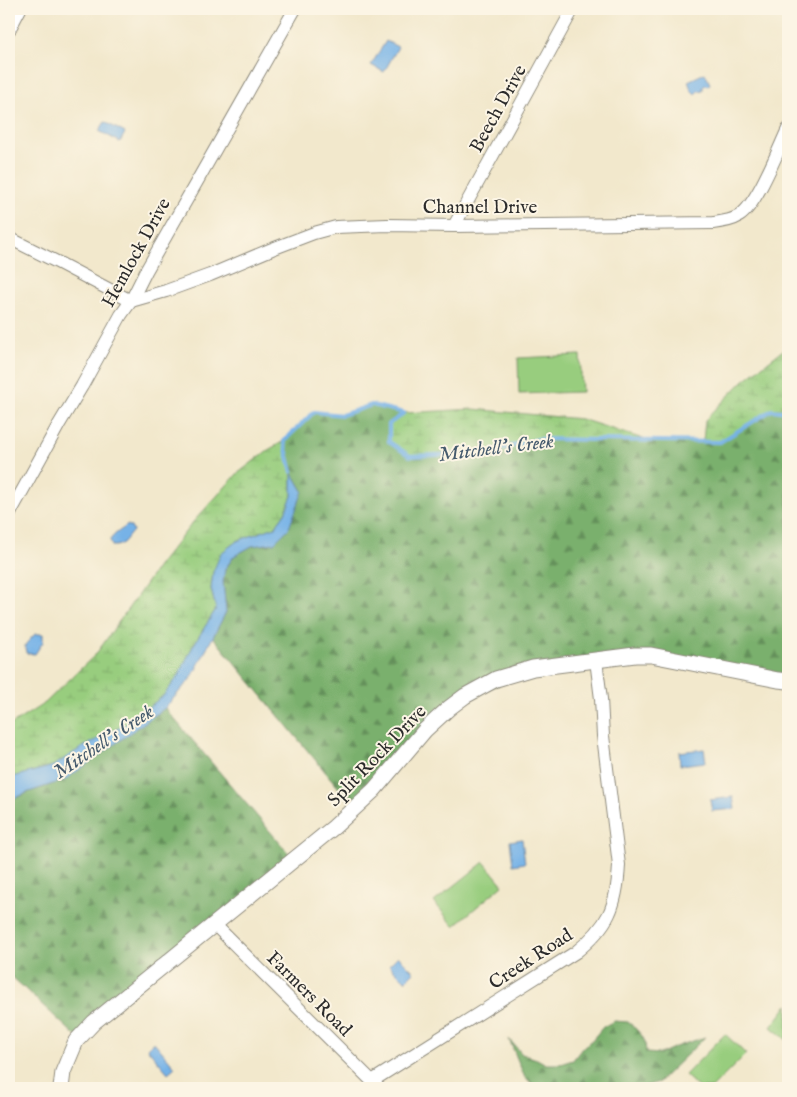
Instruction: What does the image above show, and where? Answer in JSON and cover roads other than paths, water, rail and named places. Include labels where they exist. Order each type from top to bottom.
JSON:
[{"type":"street","points":[[9,30],[20,9]]},
{"type":"street","name":"Hemlock Drive","points":[[9,515],[120,315],[131,301],[146,271],[295,9]]},
{"type":"street","name":"Beech Drive","points":[[454,226],[573,9]]},
{"type":"street","name":"Channel Drive","points":[[131,301],[166,291],[314,233],[336,227],[724,222],[740,216],[754,201],[788,129]]},
{"type":"street","points":[[9,238],[131,301]]},
{"type":"street","name":"Split Rock Drive","points":[[60,1088],[76,1041],[89,1028],[354,809],[374,790],[425,730],[465,696],[496,679],[533,668],[635,655],[651,655],[788,681]]},
{"type":"street","name":"Creek Road","points":[[375,1085],[576,952],[591,939],[609,914],[618,886],[619,865],[603,736],[596,660]]},
{"type":"street","name":"Farmers Road","points":[[215,925],[375,1085]]},
{"type":"water","points":[[386,41],[398,47],[384,72],[371,65]]},
{"type":"water","points":[[705,73],[710,84],[708,86],[705,85],[703,90],[695,94],[691,90],[688,81]]},
{"type":"water","points":[[105,122],[125,133],[120,142],[99,131]]},
{"type":"water","points":[[292,472],[303,491],[289,528],[274,543],[252,546],[234,556],[225,569],[223,582],[226,612],[192,677],[165,708],[65,780],[9,801],[9,778],[53,766],[81,748],[130,722],[164,695],[177,678],[193,646],[216,609],[211,589],[213,572],[221,553],[237,541],[275,527],[285,513],[292,496]]},
{"type":"water","points":[[128,525],[133,531],[122,544],[112,546],[110,540],[116,533]]},
{"type":"water","points":[[35,634],[43,634],[43,642],[35,654],[26,653],[25,645]]},
{"type":"water","points":[[704,749],[706,762],[680,765],[679,752]]},
{"type":"water","points":[[733,797],[735,809],[712,811],[710,800]]},
{"type":"water","points":[[522,839],[525,863],[513,865],[510,841]]},
{"type":"water","points":[[398,956],[414,972],[405,981],[389,965]]},
{"type":"water","points":[[154,1042],[175,1067],[168,1073],[147,1048]]},
{"type":"waterway","name":"Mitchell's Creek","points":[[292,472],[284,441],[314,412],[342,415],[372,405],[404,413],[389,424],[389,442],[410,456],[486,453],[539,439],[720,442],[772,410],[788,412]]}]
